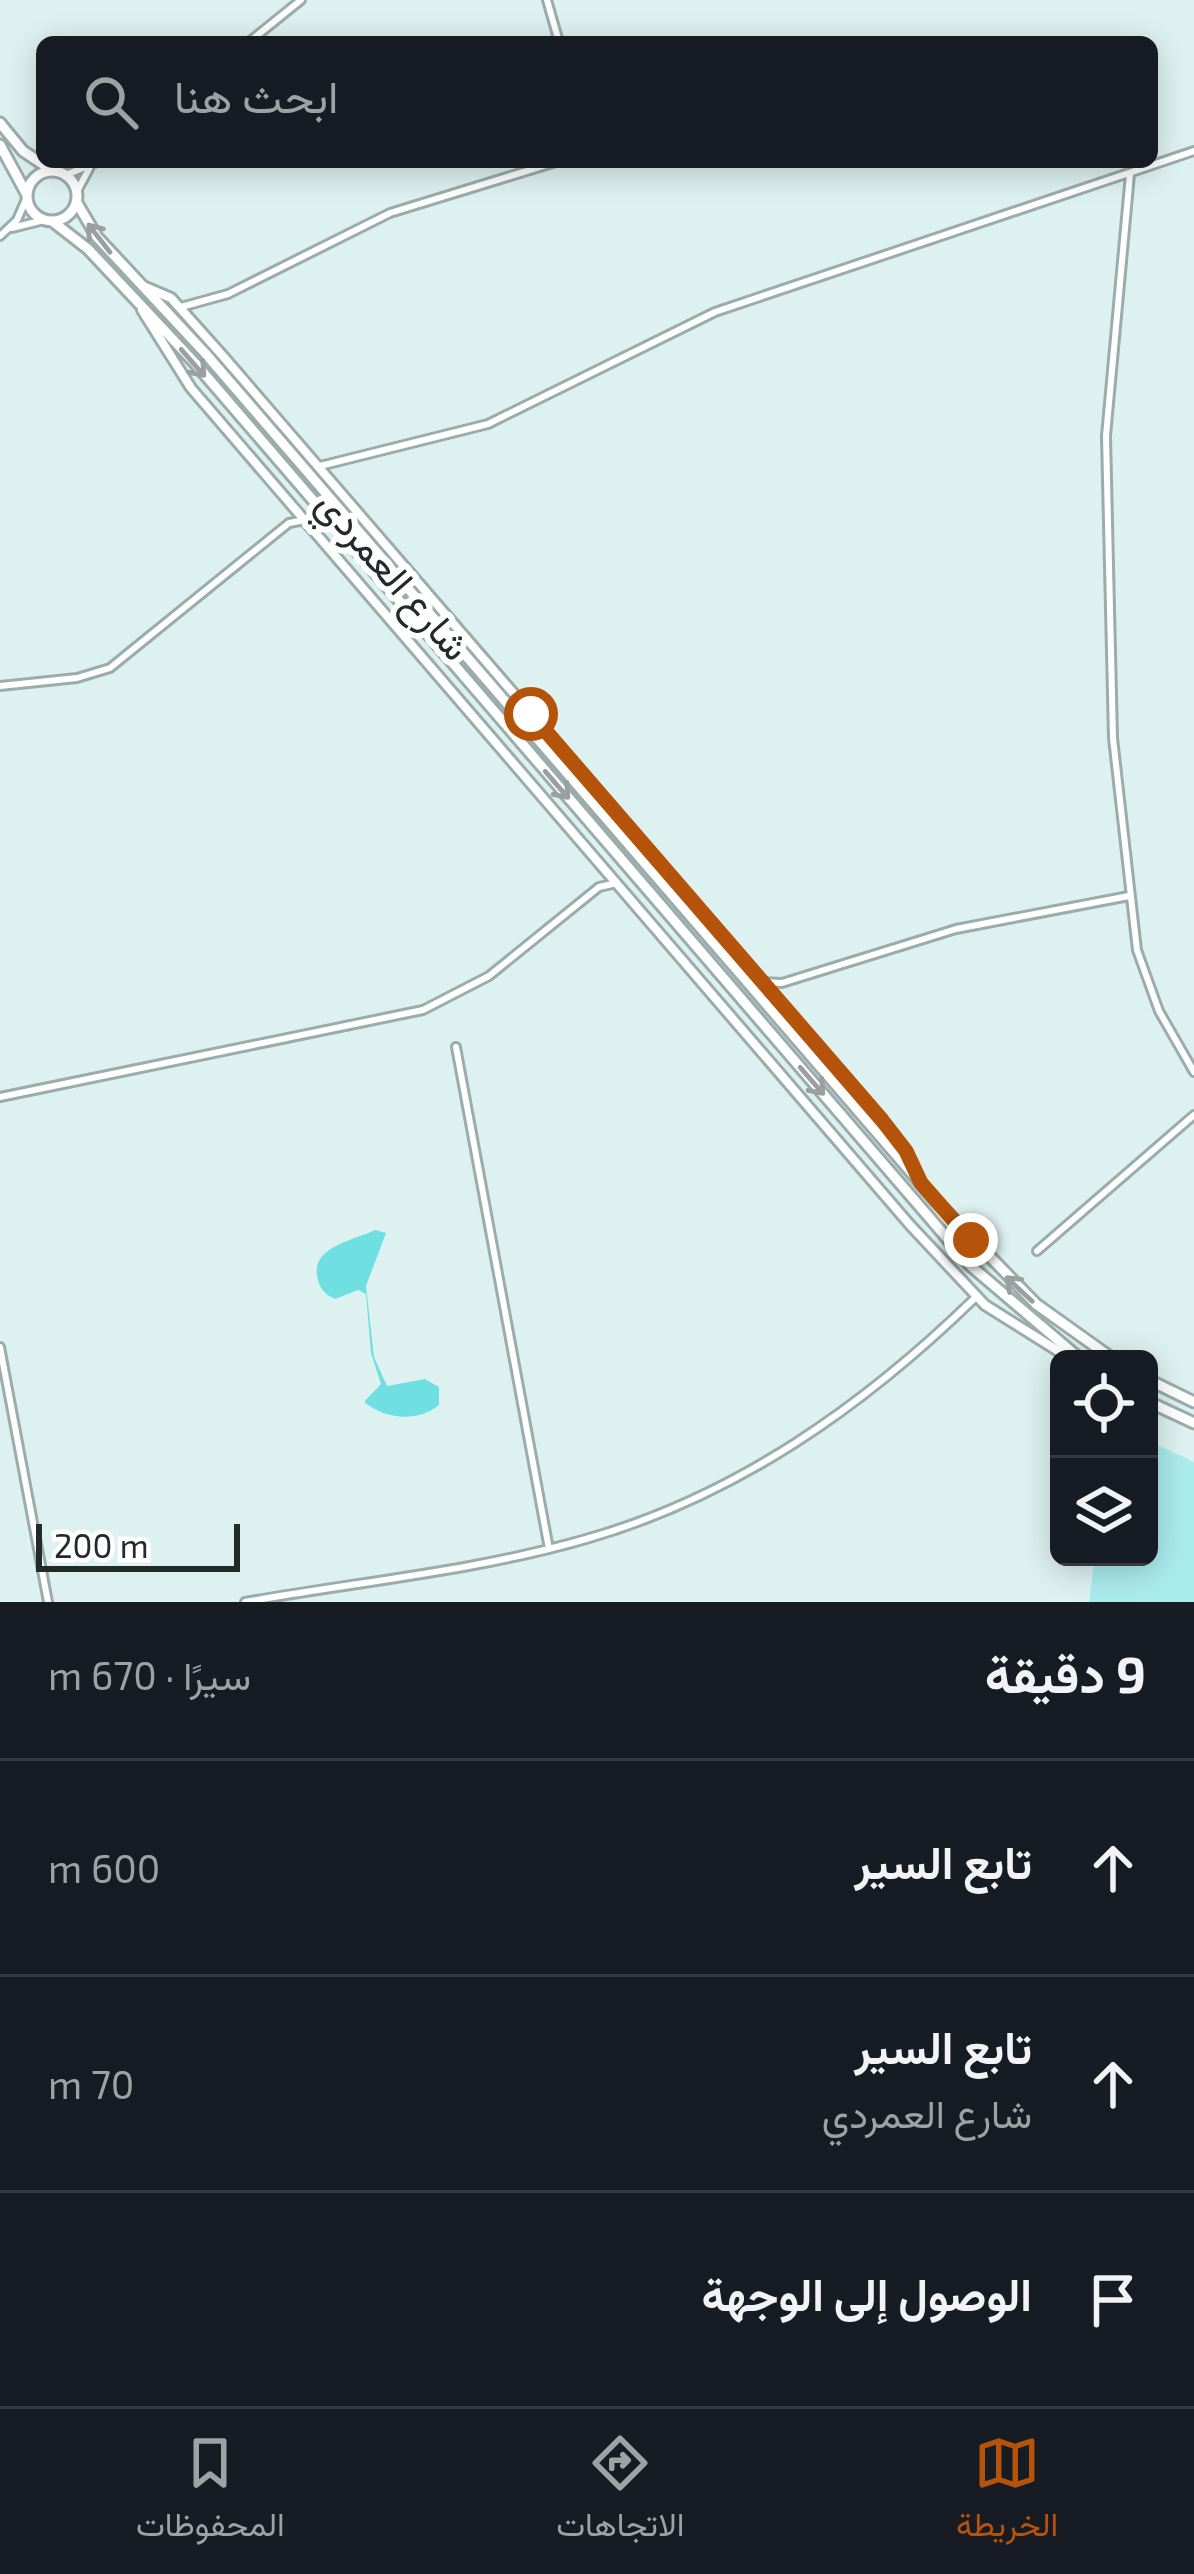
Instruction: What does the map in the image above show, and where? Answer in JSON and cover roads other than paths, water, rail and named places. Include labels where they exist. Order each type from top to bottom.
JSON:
[{"type":"main road","points":[[0,123],[22,151],[36,159]]},
{"type":"main road","points":[[0,146],[32,211],[48,220],[69,214],[77,197],[52,168]]},
{"type":"main road","points":[[27,196],[35,177],[61,173]]},
{"type":"main road","name":"شارع العمردي","points":[[77,197],[97,237],[205,352],[921,1183],[1017,1287],[1101,1350]]},
{"type":"main road","name":"شارع العمردي","points":[[48,220],[76,238],[139,303],[959,1252],[1016,1309],[1068,1350]]},
{"type":"main road","points":[[1158,1384],[1194,1402]]},
{"type":"main road","points":[[1158,1406],[1194,1423]]},
{"type":"street","points":[[256,36],[301,0]]},
{"type":"street","points":[[547,0],[557,36]]},
{"type":"street","points":[[1158,163],[1194,151]]},
{"type":"street","points":[[61,173],[79,168]]},
{"type":"street","points":[[77,197],[92,168]]},
{"type":"street","points":[[180,307],[198,307],[390,213],[536,168]]},
{"type":"street","points":[[317,465],[338,466],[494,422],[715,312],[1142,168]]},
{"type":"street","points":[[1130,172],[1106,469],[1112,718],[1129,896],[1147,980],[1194,1072]]},
{"type":"street","points":[[0,236],[27,196]]},
{"type":"street","points":[[8,229],[48,220]]},
{"type":"street","points":[[141,286],[165,294],[180,307],[896,1136],[921,1183]]},
{"type":"street","points":[[139,303],[185,380],[976,1297],[1057,1350]]},
{"type":"street","points":[[192,321],[198,307]]},
{"type":"street","points":[[334,485],[338,466]]},
{"type":"street","points":[[289,523],[293,506]]},
{"type":"street","points":[[0,686],[87,676],[122,662],[289,523],[305,520]]},
{"type":"street","points":[[598,887],[604,869]]},
{"type":"street","points":[[0,1097],[423,1010],[489,976],[598,887],[617,883]]},
{"type":"street","points":[[763,982],[782,983],[956,928],[1129,896]]},
{"type":"street","points":[[777,999],[782,983]]},
{"type":"street","points":[[456,1047],[549,1549]]},
{"type":"street","points":[[1037,1251],[1194,1115]]},
{"type":"street","points":[[245,1602],[549,1549],[658,1515],[766,1465],[826,1424],[976,1297]]},
{"type":"street","points":[[0,1347],[49,1602]]}]
